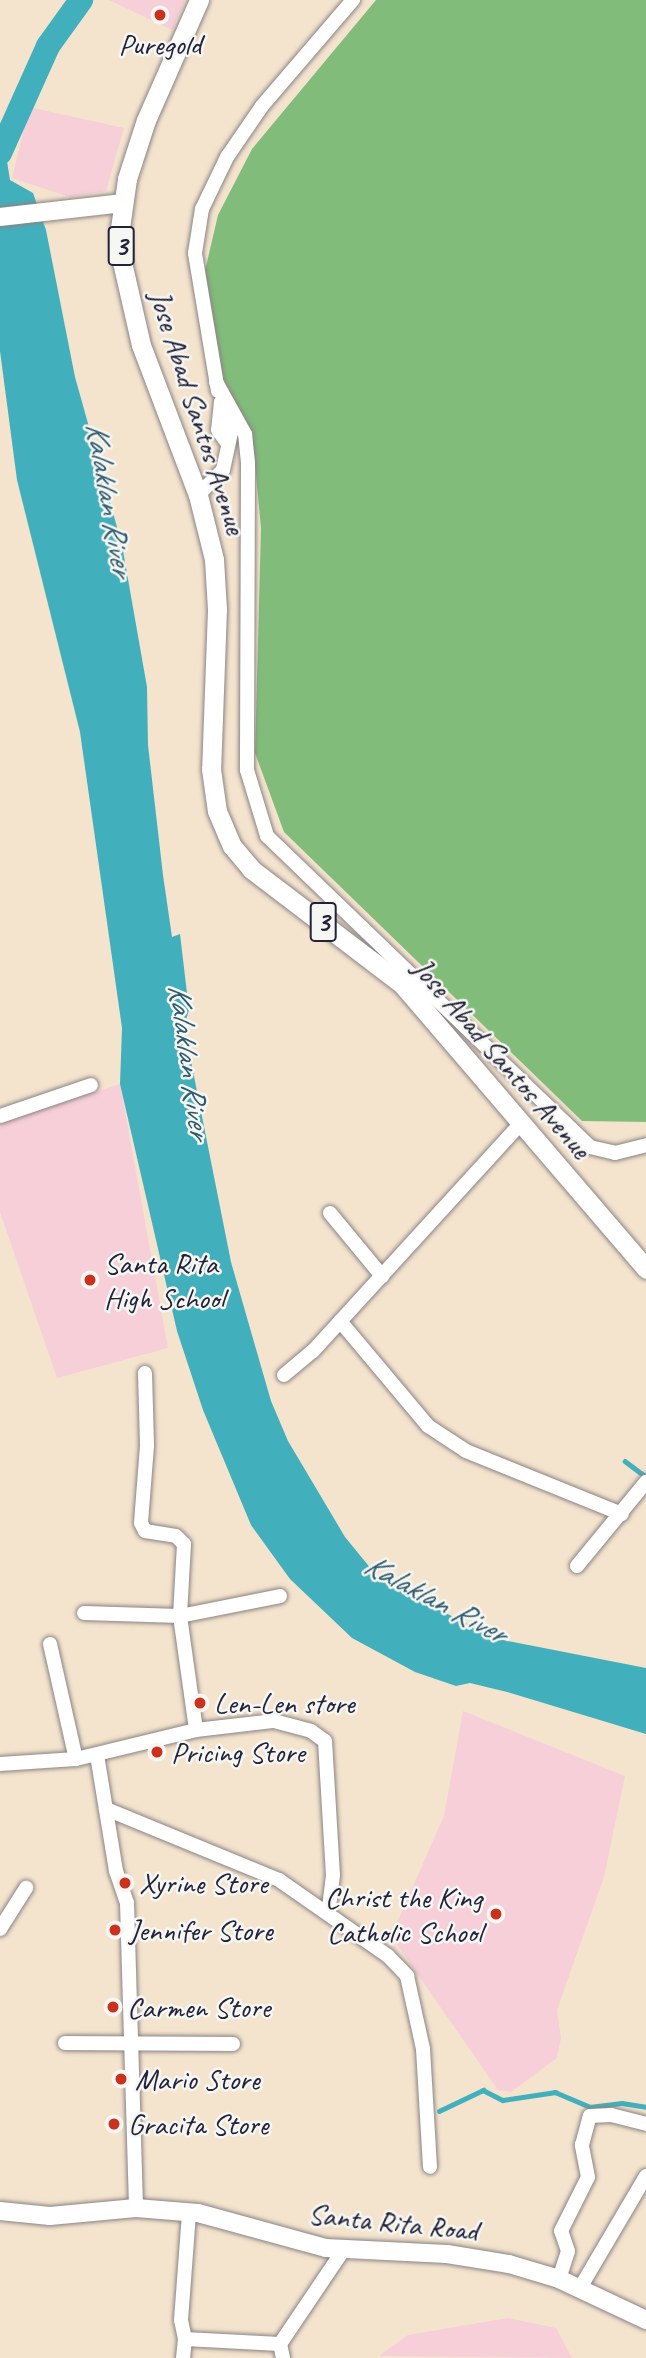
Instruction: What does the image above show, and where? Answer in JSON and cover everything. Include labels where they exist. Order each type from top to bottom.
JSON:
[{"type":"highway","name":"Jose Abad Santos Avenue","points":[[199,0],[146,120],[123,203],[122,262],[141,345],[198,495],[214,559],[217,609],[211,769],[217,811],[232,846],[251,869],[402,985],[646,1269]]},
{"type":"main road","points":[[0,217],[123,203]]},
{"type":"main road","name":"Santa Rita Road","points":[[0,2211],[50,2216],[136,2208],[188,2213],[344,2249],[447,2254],[509,2264],[559,2279],[646,2320]]},
{"type":"street","points":[[198,495],[217,481],[227,443],[218,430],[221,402],[195,253],[202,209],[227,157],[262,106],[353,0]]},
{"type":"street","points":[[216,382],[245,435],[248,464],[247,770],[267,836],[590,1147],[615,1153],[646,1145]]},
{"type":"street","points":[[0,1116],[91,1084]]},
{"type":"street","points":[[284,1375],[340,1321],[520,1124]]},
{"type":"street","points":[[330,1213],[382,1276]]},
{"type":"street","points":[[340,1321],[437,1432],[466,1451],[622,1514]]},
{"type":"street","points":[[145,1373],[148,1446],[141,1523],[145,1531],[176,1536],[184,1544],[180,1616],[196,1730]]},
{"type":"street","points":[[577,1566],[646,1482]]},
{"type":"street","points":[[84,1613],[180,1616],[280,1596]]},
{"type":"street","points":[[50,1644],[76,1759]]},
{"type":"street","points":[[0,1764],[76,1759],[196,1730],[274,1721],[311,1731],[325,1741],[333,1875],[328,1913]]},
{"type":"street","points":[[97,1755],[116,1871],[127,1903],[128,2040],[136,2208]]},
{"type":"street","points":[[106,1809],[279,1880],[388,1956],[407,1976],[423,2049],[430,2167]]},
{"type":"street","points":[[0,1929],[26,1888]]},
{"type":"street","points":[[65,2043],[128,2040],[233,2044]]},
{"type":"street","points":[[559,2279],[568,2251],[561,2231],[588,2177],[582,2145],[590,2116],[611,2115],[646,2124]]},
{"type":"street","points":[[580,2288],[646,2176]]},
{"type":"street","points":[[631,2199],[646,2204]]},
{"type":"street","points":[[183,2358],[185,2339],[181,2320],[188,2213]]},
{"type":"street","points":[[185,2339],[281,2351],[344,2249]]},
{"type":"shaded area","name":"Puregold","points":[[109,0],[185,0],[172,30]]},
{"type":"shaded area","points":[[29,107],[124,128],[106,191],[70,197],[12,178]]},
{"type":"shaded area","name":"Santa Rita High School","points":[[120,1084],[168,1348],[57,1378],[0,1212],[0,1122]]},
{"type":"shaded area","name":"Christ the King Catholic School","points":[[463,1711],[625,1776],[604,1877],[557,2010],[561,2038],[557,2058],[511,2092],[498,2090],[391,1936],[444,1816]]},
{"type":"shaded area","points":[[508,2318],[556,2328],[572,2358],[379,2356],[408,2335]]},
{"type":"green space","points":[[376,0],[646,0],[646,1122],[582,1121],[284,832],[255,753],[261,528],[252,432],[221,375],[204,275],[218,215],[252,149]]},
{"type":"water","name":"Kalaklan River","points":[[0,150],[6,155],[10,180],[33,193],[46,230],[75,377],[122,545],[147,687],[148,745],[172,937],[180,934],[189,1010],[184,1026],[231,1262],[271,1401],[288,1441],[345,1537],[381,1581],[498,1639],[646,1668],[646,1734],[507,1692],[470,1683],[456,1686],[415,1672],[352,1638],[290,1579],[251,1525],[203,1410],[177,1331],[120,1084],[122,1028],[80,732],[17,480],[0,351]]},
{"type":"waterway","points":[[0,153],[48,46],[81,0]]},
{"type":"waterway","points":[[625,1461],[646,1477]]},
{"type":"waterway","points":[[439,2111],[483,2090],[503,2100],[555,2092],[590,2107],[622,2103],[646,2107]]},
{"type":"place","name":"Puregold","points":[[160,15]]},
{"type":"place","name":"Santa Rita High School","points":[[90,1280]]},
{"type":"place","name":"Len-Len store","points":[[200,1703]]},
{"type":"place","name":"Pricing Store","points":[[157,1752]]},
{"type":"place","name":"Xyrine Store","points":[[125,1883]]},
{"type":"place","name":"Christ the King Catholic School","points":[[496,1914]]},
{"type":"place","name":"Jennifer Store","points":[[115,1930]]},
{"type":"place","name":"Carmen Store","points":[[113,2007]]},
{"type":"place","name":"Mario Store","points":[[121,2079]]},
{"type":"place","name":"Gracita Store","points":[[114,2124]]}]
